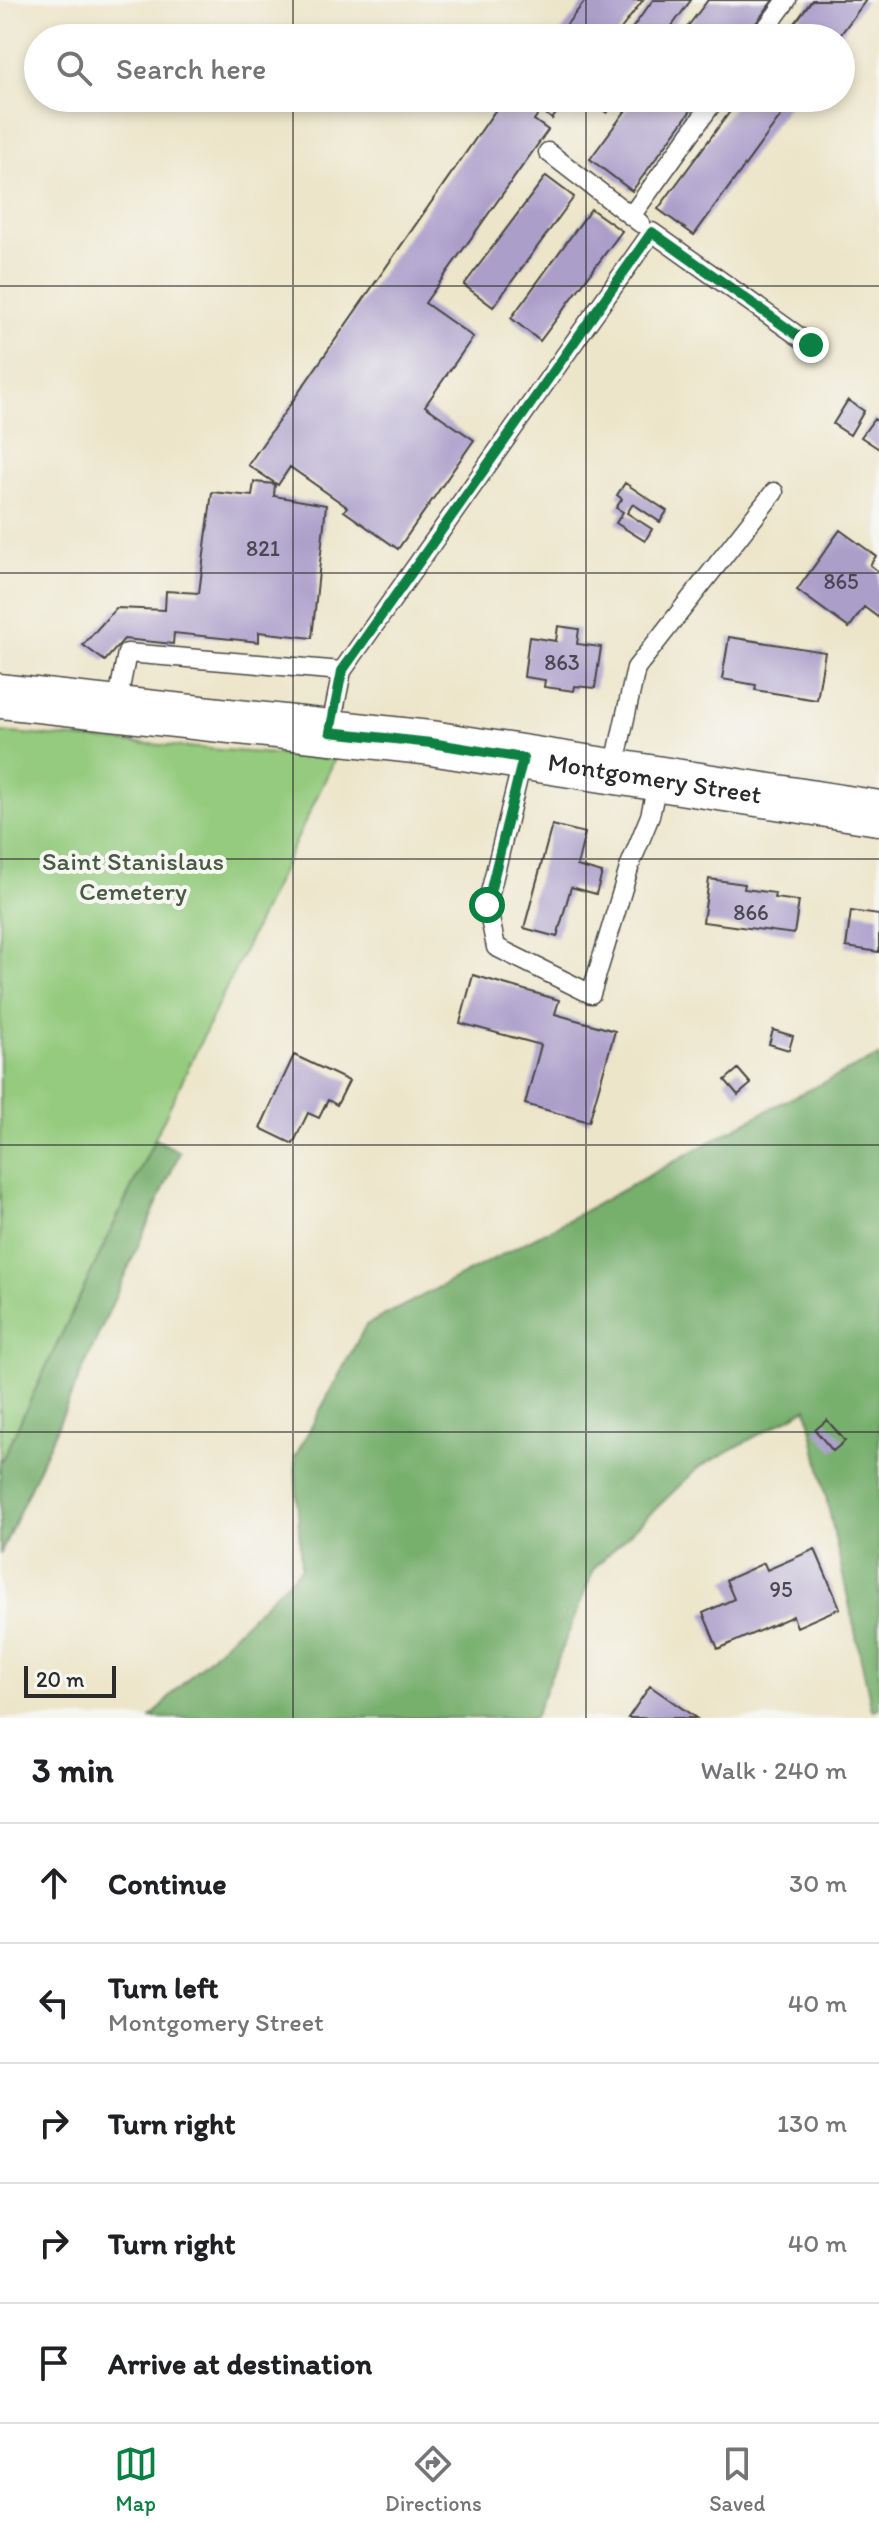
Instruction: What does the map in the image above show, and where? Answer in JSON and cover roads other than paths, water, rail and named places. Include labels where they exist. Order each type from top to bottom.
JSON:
[{"type":"main road","name":"Montgomery Street","points":[[0,696],[431,743],[879,813]]},
{"type":"lane","points":[[769,24],[787,0]]},
{"type":"lane","points":[[631,216],[706,112]]},
{"type":"lane","points":[[548,152],[652,232],[811,345]]},
{"type":"lane","points":[[330,732],[342,671],[652,232]]},
{"type":"lane","points":[[613,773],[636,668],[774,492]]},
{"type":"lane","points":[[116,709],[127,653],[342,671]]},
{"type":"lane","points":[[523,758],[487,905],[496,947],[591,994],[630,865],[650,816],[658,780]]},
{"type":"park label","name":"Saint Stanislaus Cemetery","points":[[133,876]]}]
